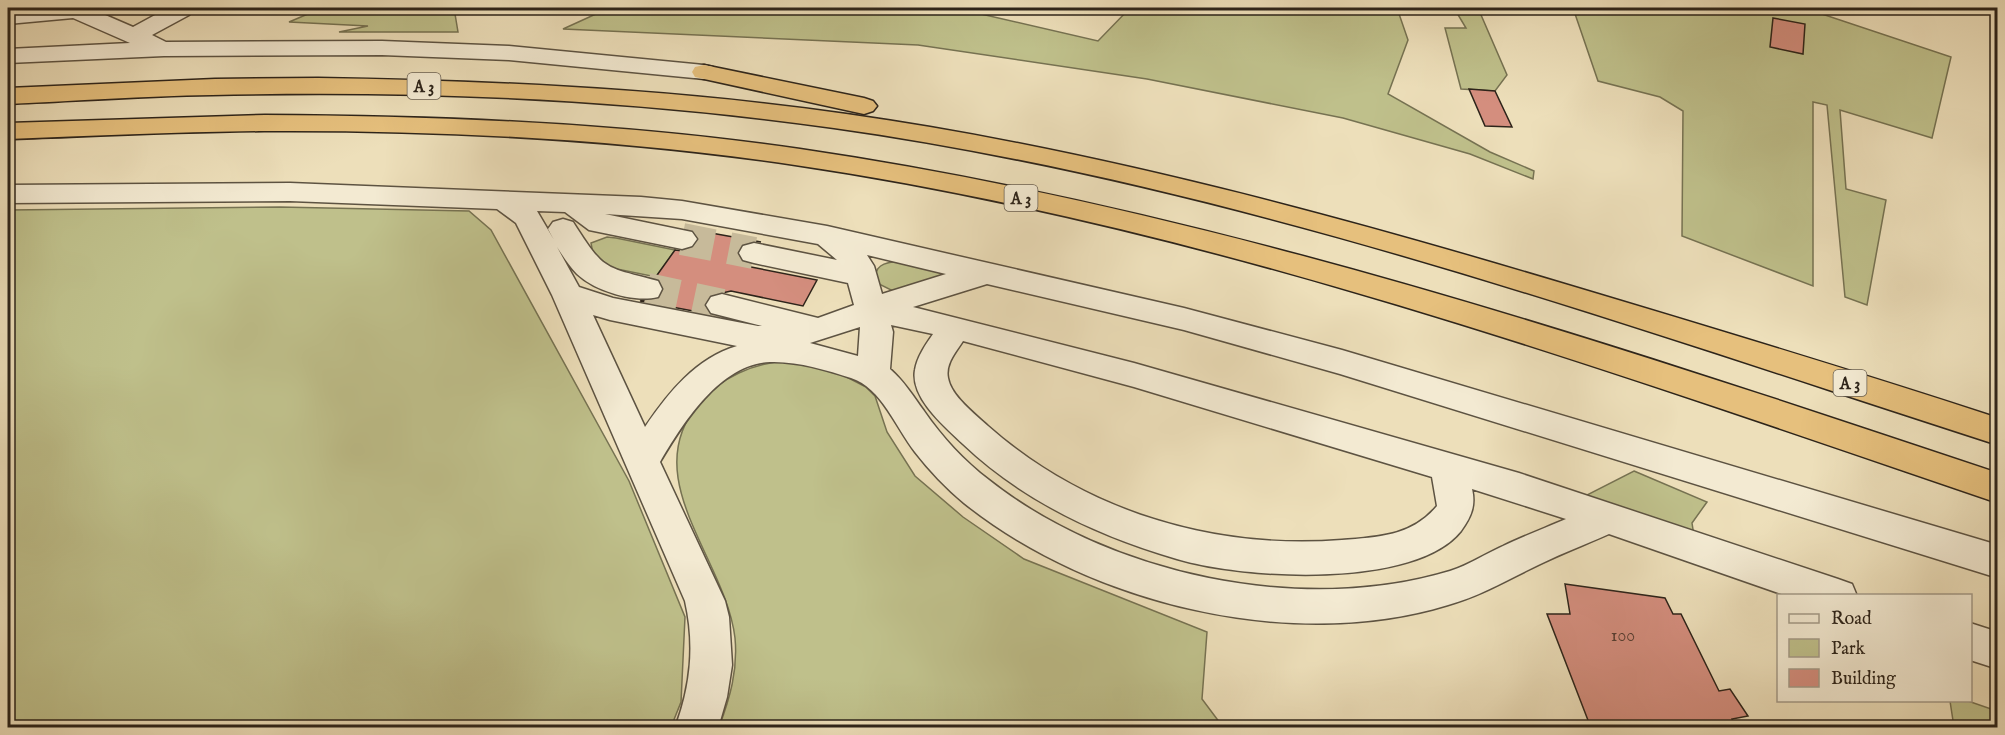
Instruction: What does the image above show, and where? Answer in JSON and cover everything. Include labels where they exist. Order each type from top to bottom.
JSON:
[{"type":"highway","points":[[704,72],[864,106],[925,135]]},
{"type":"highway","name":"A 3","points":[[8,96],[269,85],[430,87],[612,96],[723,106],[925,135],[1123,174],[1431,254],[1703,337],[1998,432]]},
{"type":"highway","name":"A 3","points":[[8,131],[127,125],[284,122],[434,125],[612,136],[809,159],[908,176],[1136,223],[1409,296],[1613,358],[1998,488]]},
{"type":"lane","points":[[8,39],[128,32],[181,10],[171,8]]},
{"type":"lane","points":[[8,17],[54,11],[77,11],[164,49]]},
{"type":"lane","points":[[8,56],[164,49],[382,48],[509,53],[704,72]]},
{"type":"lane","points":[[8,194],[290,192],[500,199],[555,220],[662,208],[827,236],[1174,316],[1342,362],[1998,562]]},
{"type":"lane","points":[[500,199],[524,213],[555,220],[682,239]]},
{"type":"lane","points":[[555,220],[579,259],[594,274],[611,282],[648,289]]},
{"type":"lane","points":[[555,220],[568,295],[705,601],[711,622],[711,669],[707,696],[696,728]]},
{"type":"lane","points":[[827,236],[856,260],[862,275],[872,310],[878,346],[873,374]]},
{"type":"lane","points":[[754,253],[862,275]]},
{"type":"lane","points":[[642,462],[661,430],[690,390],[716,370],[758,346],[821,330],[952,283],[990,273]]},
{"type":"lane","points":[[568,295],[758,346],[794,351],[873,374],[897,376],[915,389],[935,392]]},
{"type":"lane","points":[[722,305],[821,330]]},
{"type":"lane","points":[[872,310],[955,327],[1134,375],[1607,518],[1832,594]]},
{"type":"lane","points":[[955,327],[931,368],[930,378],[935,392],[987,446],[1046,488],[1114,522],[1179,544],[1222,554],[1306,560],[1405,546],[1427,539],[1444,527],[1454,513],[1455,493],[1447,468]]},
{"type":"lane","points":[[873,374],[888,386],[941,459],[996,505],[1044,536],[1119,569],[1180,588],[1256,602],[1321,605],[1418,597],[1480,577],[1512,559],[1607,518]]},
{"type":"lane","points":[[1972,641],[1998,651]]},
{"type":"green space","points":[[322,8],[454,8],[458,32],[339,32],[368,26],[289,22]]},
{"type":"green space","points":[[609,8],[955,8],[1098,41],[1130,8],[1397,8],[1408,40],[1388,94],[1490,152],[1534,171],[1533,179],[1470,154],[1343,118],[1147,79],[918,45],[563,29]]},
{"type":"green space","points":[[1454,8],[1478,8],[1507,75],[1495,91],[1461,89],[1445,28],[1466,28]]},
{"type":"green space","points":[[1573,8],[1804,8],[1951,57],[1932,138],[1840,110],[1846,189],[1886,200],[1867,305],[1845,297],[1827,105],[1813,102],[1813,286],[1682,236],[1683,111],[1660,97],[1598,81]]},
{"type":"green space","points":[[280,207],[469,211],[491,230],[629,481],[685,617],[681,702],[671,727],[8,727],[8,210]]},
{"type":"green space","points":[[607,237],[675,250],[656,277],[612,268],[593,254],[591,243]]},
{"type":"green space","points":[[900,261],[943,269],[947,275],[893,291],[877,283],[876,273],[881,266],[889,262]]},
{"type":"green space","points":[[787,361],[837,372],[866,387],[875,396],[887,432],[915,476],[963,517],[1024,559],[1207,632],[1202,699],[1223,727],[719,727],[732,684],[735,638],[728,608],[717,578],[690,519],[680,489],[677,460],[682,431],[699,403],[717,386],[750,368]]},
{"type":"green space","points":[[1634,471],[1707,502],[1692,523],[1694,536],[1581,498]]},
{"type":"green space","points":[[1950,702],[1971,702],[1997,711],[1997,727],[1954,727]]},
{"type":"building","points":[[1773,18],[1805,24],[1803,54],[1770,47]]},
{"type":"building","points":[[1469,89],[1495,91],[1512,127],[1485,126]]},
{"type":"building","points":[[689,229],[761,242],[753,241],[741,245],[737,254],[741,261],[748,264],[746,266],[817,280],[803,306],[731,291],[709,296],[704,306],[709,314],[640,301],[660,298],[664,288],[660,280],[655,278],[675,250],[683,251],[693,248],[699,240],[694,231]]},
{"type":"building","points":[[1565,584],[1665,598],[1673,614],[1681,614],[1719,691],[1730,689],[1748,716],[1732,719],[1736,728],[1591,728],[1547,614],[1570,614]]},
{"type":"tunnel","points":[[682,239],[754,253]]},
{"type":"tunnel","points":[[647,289],[722,305]]}]
